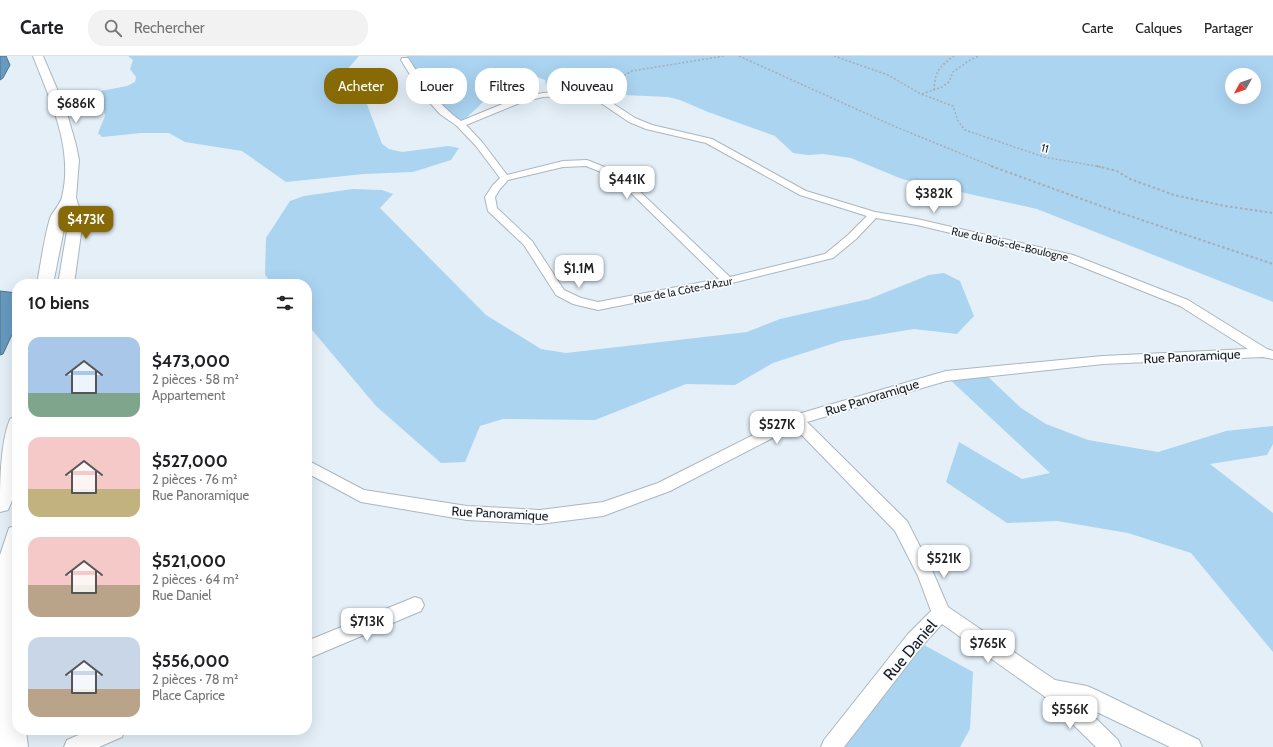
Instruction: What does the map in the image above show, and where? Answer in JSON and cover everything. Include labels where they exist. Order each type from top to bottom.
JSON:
[{"type":"main road","points":[[38,56],[60,110],[70,145],[72,160],[69,198],[76,219],[67,279]]},
{"type":"main road","points":[[46,279],[58,217],[69,198]]},
{"type":"main road","points":[[0,503],[12,447]]},
{"type":"main road","points":[[12,552],[1,589],[12,734]]},
{"type":"main road","points":[[12,735],[13,747]]},
{"type":"street","points":[[405,60],[425,92],[443,112],[460,124],[479,144],[505,178],[564,164],[587,162],[604,170],[634,191],[728,281]]},
{"type":"street","points":[[460,124],[520,100],[547,95]]},
{"type":"street","name":"Rue du Bois-de-Boulogne","points":[[605,104],[632,120],[650,127],[709,141],[803,193],[874,215],[917,222],[1069,257],[1184,303],[1268,354]]},
{"type":"street","name":"Rue de la Côte-d'Azur","points":[[505,178],[496,187],[490,197],[492,209],[528,243],[560,292],[577,301],[598,306],[728,281],[829,256],[852,237],[874,215]]},
{"type":"street","name":"Rue Panoramique","points":[[312,469],[361,496],[468,513],[540,517],[603,509],[664,487],[796,420],[946,376],[1103,360],[1268,354]]},
{"type":"street","name":"Rue Daniel","points":[[796,420],[901,526],[926,575],[942,613],[915,640],[831,747]]},
{"type":"street","points":[[312,648],[415,606]]},
{"type":"street","points":[[942,613],[1051,689],[1112,747]]},
{"type":"street","points":[[1051,689],[1087,696],[1192,747]]},
{"type":"street","points":[[74,747],[103,735]]},
{"type":"path","points":[[627,74],[641,69],[724,56]]},
{"type":"path","points":[[739,56],[948,149],[1097,205],[1273,264]]},
{"type":"path","name":"11","points":[[834,56],[888,75],[921,94],[953,106],[958,121],[965,130],[1044,156],[1117,171],[1130,179],[1174,195],[1225,206],[1273,213]]},
{"type":"path","points":[[934,90],[938,68],[954,56]]},
{"type":"path","points":[[921,94],[934,90],[949,82],[953,72],[970,60],[979,56]]},
{"type":"shaded area","points":[[0,56],[6,56],[10,65],[3,78],[0,80]]},
{"type":"shaded area","points":[[128,56],[359,56],[348,68],[324,68],[324,104],[367,104],[382,144],[389,149],[402,152],[448,146],[459,148],[451,160],[413,172],[364,174],[286,182],[242,151],[185,142],[169,133],[141,133],[102,137],[98,133],[105,116],[101,91],[127,86],[135,82],[136,77],[130,69],[133,60]]},
{"type":"shaded area","points":[[407,56],[1273,56],[1273,302],[1037,209],[902,179],[851,158],[823,154],[808,155],[793,153],[775,136],[708,112],[680,100],[668,97],[627,95],[627,68],[547,68],[546,84],[545,80],[539,78],[539,68],[475,68],[475,104],[481,104],[460,124],[438,104],[467,104],[467,68],[410,68],[405,60]]},
{"type":"shaded area","points":[[353,189],[382,190],[393,194],[380,208],[486,315],[541,349],[566,353],[747,332],[780,319],[869,299],[929,275],[944,273],[960,281],[974,316],[957,334],[914,329],[841,341],[773,363],[735,385],[686,384],[595,420],[503,419],[480,426],[465,462],[441,463],[376,406],[312,330],[312,279],[269,279],[265,275],[266,238],[290,201],[304,196]]},
{"type":"shaded area","points":[[0,291],[12,292],[12,335],[3,354],[0,355]]},
{"type":"shaded area","points":[[983,372],[1021,408],[1046,424],[1088,440],[1158,452],[1226,431],[1273,426],[1273,444],[1267,455],[1210,464],[1273,513],[1273,652],[1191,553],[1128,533],[1057,521],[1007,523],[946,482],[959,442],[1022,479],[1050,473],[946,376]]},
{"type":"shaded area","points":[[915,640],[973,672],[970,729],[960,747],[832,747]]}]
